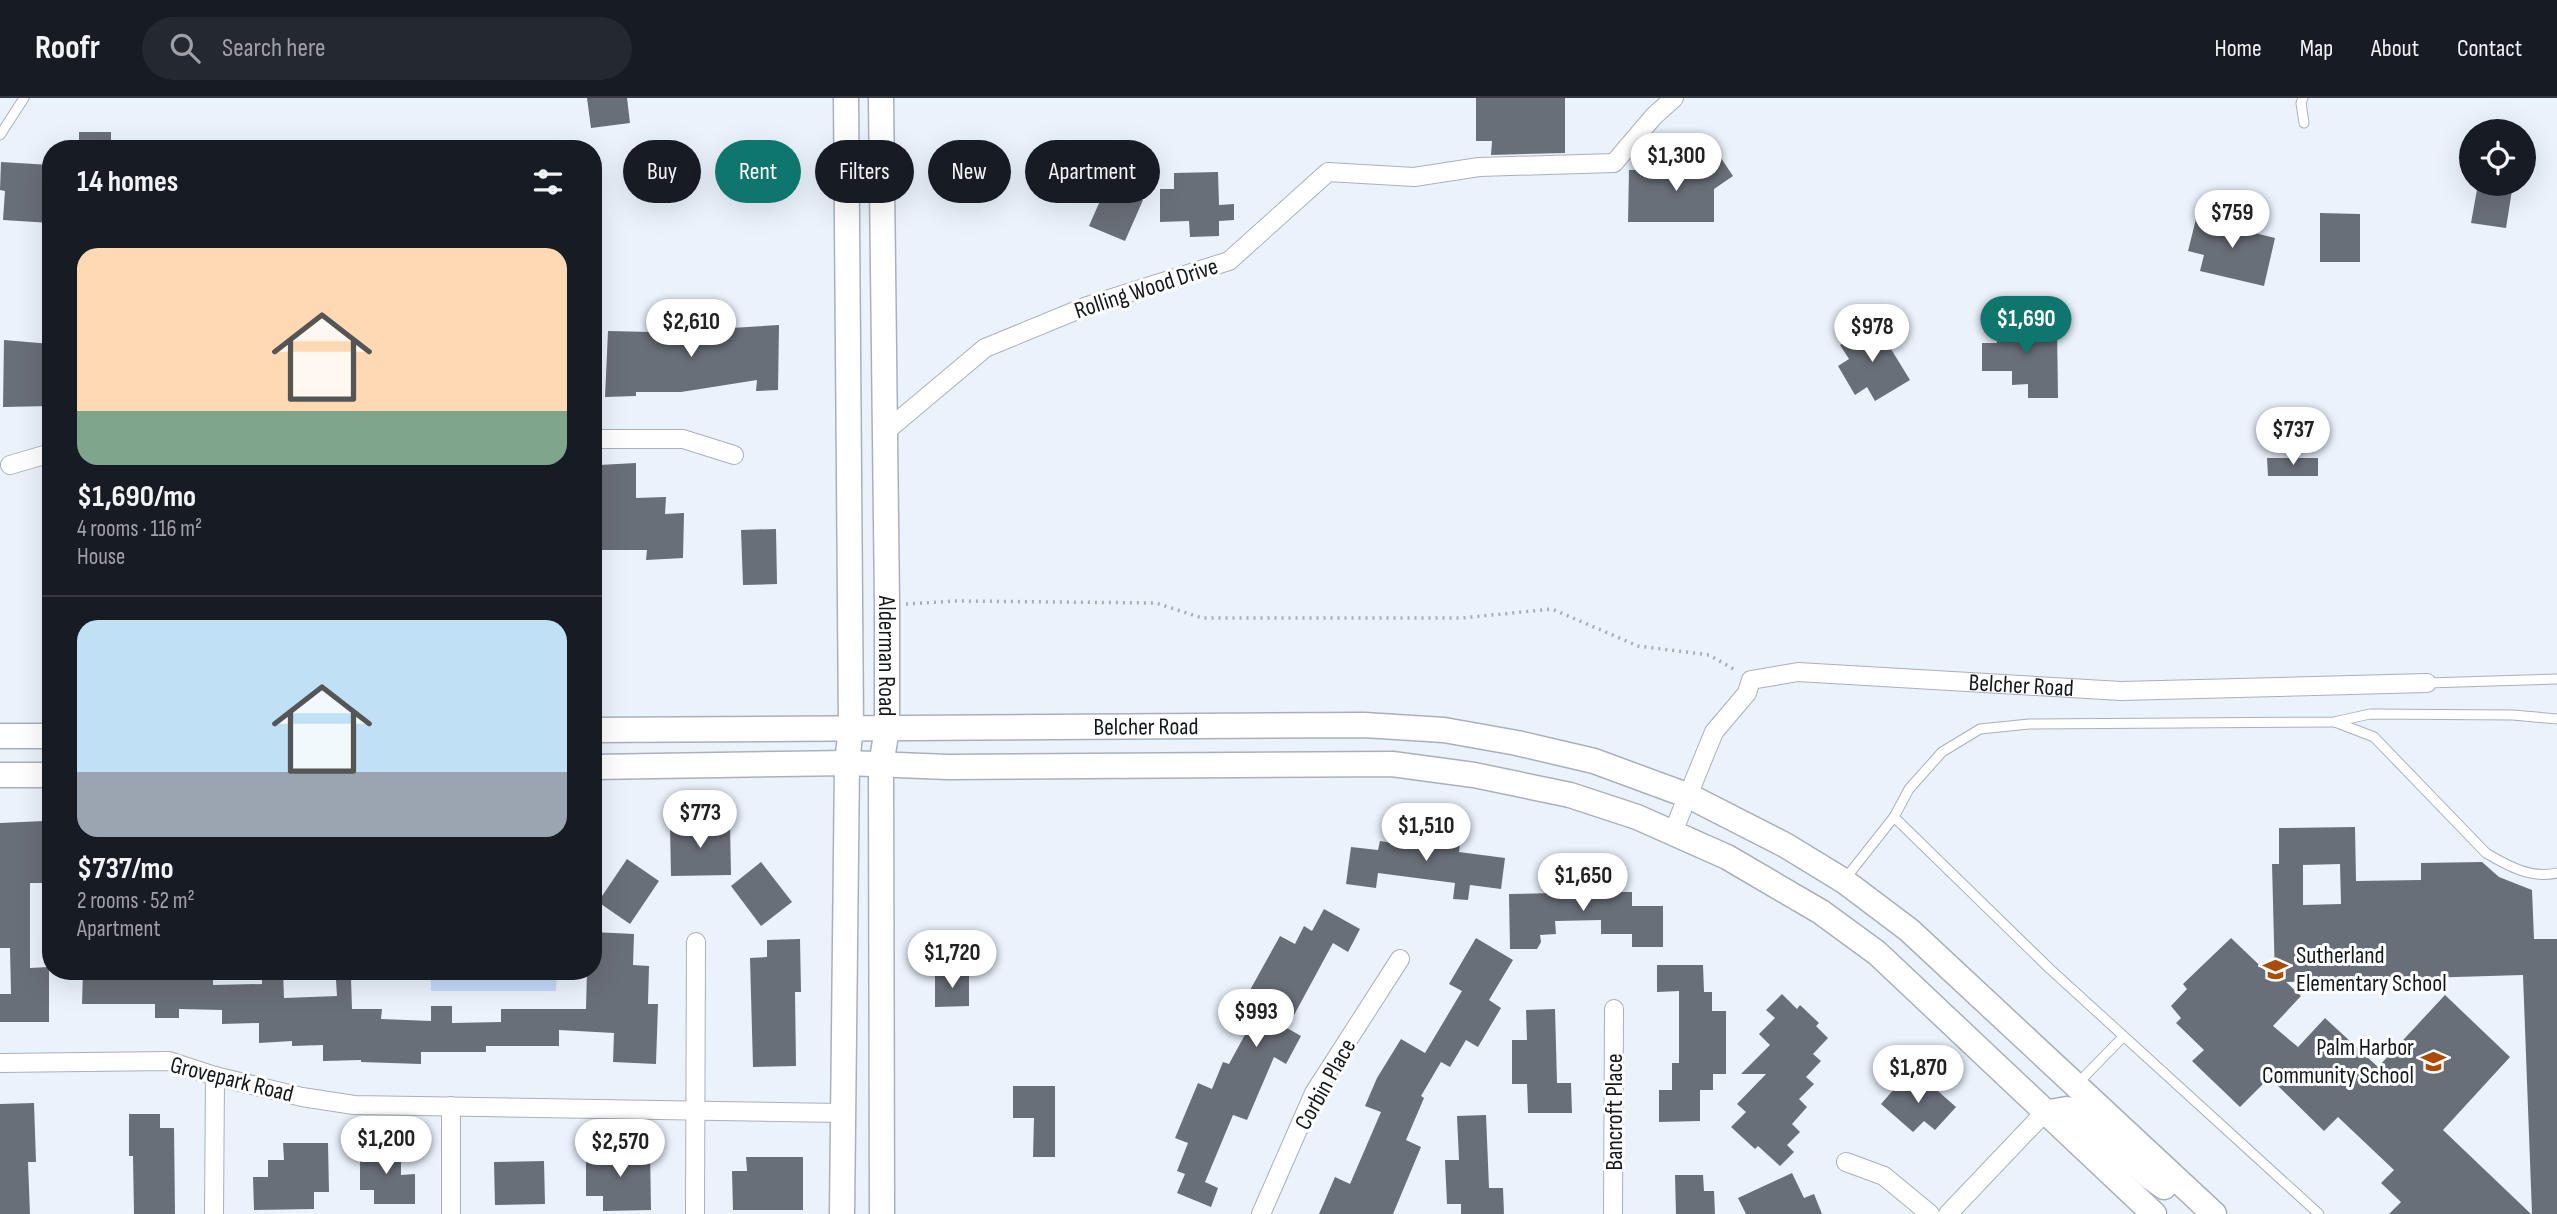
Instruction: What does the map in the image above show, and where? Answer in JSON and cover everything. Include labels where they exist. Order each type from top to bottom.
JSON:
[{"type":"main road","name":"Alderman Road","points":[[842,1214],[847,763],[851,727],[846,98]]},
{"type":"main road","name":"Alderman Road","points":[[881,98],[887,605],[887,729],[881,765],[881,1214]]},
{"type":"main road","name":"Belcher Road","points":[[602,730],[1364,724],[1444,730],[1594,761],[1689,796],[1786,845],[1844,881],[1909,930],[2214,1214]]},
{"type":"main road","points":[[0,736],[42,736]]},
{"type":"main road","name":"Belcher Road","points":[[602,767],[847,763],[948,767],[1392,764],[1474,775],[1570,795],[1673,832],[1727,857],[1821,912],[1877,954],[2154,1214]]},
{"type":"main road","points":[[0,775],[42,775]]},
{"type":"main road","points":[[1821,912],[1844,881]]},
{"type":"main road","points":[[2044,1112],[2067,1109],[2078,1113],[2150,1177],[2182,1200],[2214,1214]]},
{"type":"street","name":"Rolling Wood Drive","points":[[885,432],[985,348],[1087,306],[1229,261],[1328,172],[1414,177],[1479,167],[1614,163],[1654,116],[1674,98]]},
{"type":"street","points":[[602,439],[683,439],[734,455]]},
{"type":"street","points":[[10,465],[42,456]]},
{"type":"street","name":"Belcher Road","points":[[1751,680],[1798,672],[2121,691],[2427,682]]},
{"type":"street","points":[[1673,832],[1714,732],[1747,693],[1751,680]]},
{"type":"street","points":[[695,1214],[696,943]]},
{"type":"street","name":"Corbin Place","points":[[1261,1214],[1314,1093],[1400,959]]},
{"type":"street","name":"Bancroft Place","points":[[1613,1214],[1614,1009]]},
{"type":"street","name":"Grovepark Road","points":[[0,1063],[169,1061],[215,1076],[302,1097],[354,1105],[842,1112]]},
{"type":"street","points":[[214,1214],[215,1076]]},
{"type":"street","points":[[451,1106],[451,1214]]},
{"type":"street","points":[[1948,1214],[2044,1112]]},
{"type":"street","points":[[1846,1162],[1884,1176],[1930,1214]]},
{"type":"lane","points":[[0,135],[24,98]]},
{"type":"lane","points":[[2303,98],[2301,103],[2304,123]]},
{"type":"lane","points":[[2427,682],[2557,679]]},
{"type":"lane","points":[[1844,881],[1894,817],[1909,789],[1942,752],[1980,729],[2029,724],[2334,722],[2370,714],[2513,715],[2557,719]]},
{"type":"lane","points":[[2334,722],[2374,737],[2486,853],[2506,865],[2531,874],[2557,873]]},
{"type":"lane","points":[[1894,817],[2123,1037],[2319,1214]]},
{"type":"lane","points":[[2076,1086],[2123,1037]]},
{"type":"path","points":[[887,605],[956,601],[1156,603],[1202,618],[1462,618],[1552,609],[1638,646],[1709,655],[1751,680]]},
{"type":"shaded area","points":[[431,980],[557,980],[556,991],[431,991]]},
{"type":"building","points":[[587,98],[627,98],[630,123],[591,128]]},
{"type":"building","points":[[1476,98],[1565,98],[1565,153],[1491,155],[1492,141],[1476,141]]},
{"type":"building","points":[[79,132],[111,132],[111,140],[79,140]]},
{"type":"building","points":[[1719,155],[1733,176],[1714,189],[1714,222],[1628,222],[1629,170],[1696,169]]},
{"type":"building","points":[[1,162],[42,164],[42,222],[3,220],[5,191],[0,190]]},
{"type":"building","points":[[1218,172],[1219,205],[1234,204],[1234,220],[1219,221],[1219,236],[1190,237],[1189,221],[1160,222],[1160,189],[1174,189],[1174,173]]},
{"type":"building","points":[[2476,196],[2511,196],[2506,228],[2471,223]]},
{"type":"building","points":[[1099,203],[1142,203],[1125,241],[1089,226]]},
{"type":"building","points":[[2216,207],[2231,211],[2227,226],[2275,238],[2264,286],[2200,271],[2204,255],[2188,251],[2196,219],[2212,223]]},
{"type":"building","points":[[2320,213],[2360,214],[2360,262],[2320,262]]},
{"type":"building","points":[[2011,315],[2042,315],[2042,329],[2057,328],[2058,398],[2028,398],[2028,384],[2012,385],[2012,371],[1982,371],[1982,343],[1997,343],[1996,329],[2011,329]]},
{"type":"building","points":[[1875,323],[1910,380],[1875,401],[1867,387],[1855,395],[1838,366],[1849,359],[1840,345]]},
{"type":"building","points":[[696,324],[731,324],[731,328],[779,325],[778,390],[756,391],[757,380],[681,392],[636,392],[636,396],[605,397],[608,331],[652,332],[652,328],[696,327]]},
{"type":"building","points":[[4,340],[42,343],[42,406],[3,407]]},
{"type":"building","points":[[2267,458],[2318,458],[2318,476],[2268,476]]},
{"type":"building","points":[[636,463],[636,498],[666,497],[665,514],[684,513],[683,558],[646,560],[647,550],[602,550],[602,465]]},
{"type":"building","points":[[776,529],[777,584],[743,585],[741,530]]},
{"type":"building","points":[[42,821],[42,883],[30,883],[30,968],[42,967],[42,980],[49,980],[49,1022],[0,1022],[0,994],[11,994],[10,948],[0,948],[0,823]]},
{"type":"building","points":[[730,824],[731,875],[671,876],[670,825]]},
{"type":"building","points":[[2355,827],[2356,881],[2421,880],[2421,863],[2482,862],[2499,877],[2532,890],[2534,939],[2557,939],[2557,1214],[2532,1214],[2523,975],[2286,982],[2301,996],[2273,1026],[2298,1047],[2325,1018],[2378,1067],[2445,995],[2510,1057],[2443,1130],[2531,1214],[2389,1214],[2401,1202],[2381,1183],[2394,1170],[2338,1117],[2324,1131],[2268,1079],[2240,1107],[2192,1061],[2204,1050],[2176,1023],[2181,1018],[2171,1006],[2187,989],[2183,984],[2231,938],[2275,980],[2272,864],[2279,864],[2279,828]],"holes":[[[2340,864],[2341,904],[2303,905],[2303,865]]]},
{"type":"building","points":[[1400,828],[1461,836],[1459,852],[1505,858],[1501,889],[1470,885],[1468,900],[1453,899],[1455,883],[1378,873],[1376,888],[1346,884],[1351,847],[1378,850],[1380,841],[1398,844]]},
{"type":"building","points":[[627,859],[659,881],[630,924],[602,905],[602,896]]},
{"type":"building","points":[[761,862],[792,902],[761,926],[731,886]]},
{"type":"building","points":[[1616,878],[1616,892],[1632,892],[1632,906],[1663,906],[1663,947],[1632,947],[1632,934],[1601,934],[1601,920],[1555,921],[1556,934],[1540,935],[1541,942],[1537,949],[1510,949],[1509,894],[1555,893],[1555,879]]},
{"type":"building","points":[[1324,909],[1360,929],[1348,952],[1333,943],[1287,1028],[1301,1036],[1286,1064],[1274,1057],[1247,1120],[1233,1115],[1205,1182],[1218,1188],[1211,1207],[1177,1193],[1185,1174],[1177,1171],[1188,1143],[1175,1138],[1198,1083],[1212,1089],[1223,1062],[1229,1064],[1265,998],[1250,990],[1280,936],[1295,944],[1304,926],[1312,931]]},
{"type":"building","points":[[602,932],[634,934],[633,965],[649,966],[648,1004],[658,1004],[656,1064],[613,1062],[614,1033],[559,1030],[559,1046],[486,1046],[486,1052],[421,1052],[421,1064],[361,1060],[323,1061],[323,1045],[292,1046],[292,1041],[259,1043],[259,1023],[222,1024],[222,1010],[179,1009],[179,1018],[155,1018],[155,1004],[82,1004],[83,980],[213,980],[213,985],[262,984],[262,980],[283,980],[284,998],[337,996],[336,980],[351,980],[352,1009],[382,1009],[381,1019],[431,1021],[431,1006],[452,1006],[452,1023],[501,1022],[501,1009],[586,1009],[587,980],[602,980]]},
{"type":"building","points":[[1476,938],[1513,960],[1489,1000],[1501,1008],[1478,1047],[1466,1040],[1450,1067],[1441,1062],[1421,1096],[1424,1098],[1406,1140],[1421,1147],[1393,1214],[1319,1214],[1335,1177],[1350,1184],[1381,1112],[1365,1106],[1377,1078],[1401,1039],[1425,1053],[1462,991],[1449,984]]},
{"type":"building","points":[[800,939],[801,992],[795,992],[796,1066],[753,1067],[750,958],[767,957],[767,940]]},
{"type":"building","points":[[1657,965],[1703,965],[1704,992],[1712,992],[1712,1011],[1726,1011],[1726,1074],[1713,1074],[1713,1090],[1700,1090],[1700,1121],[1659,1122],[1659,1090],[1672,1090],[1672,1063],[1679,1063],[1679,991],[1657,992]]},
{"type":"building","points":[[935,973],[969,973],[969,1006],[935,1007]]},
{"type":"building","points":[[1782,994],[1797,1009],[1800,1005],[1819,1023],[1816,1026],[1828,1038],[1813,1054],[1821,1061],[1806,1077],[1814,1084],[1799,1099],[1807,1107],[1792,1124],[1800,1132],[1787,1145],[1794,1152],[1780,1166],[1758,1146],[1755,1149],[1731,1127],[1746,1112],[1737,1104],[1766,1074],[1741,1074],[1770,1045],[1759,1034],[1775,1018],[1766,1010]]},
{"type":"building","points":[[1555,1009],[1557,1083],[1571,1083],[1572,1113],[1528,1113],[1527,1084],[1512,1084],[1512,1040],[1527,1040],[1526,1010]]},
{"type":"building","points":[[1923,1078],[1956,1107],[1935,1130],[1924,1121],[1913,1132],[1881,1104],[1902,1080],[1912,1090]]},
{"type":"building","points":[[1013,1086],[1055,1086],[1055,1157],[1033,1157],[1034,1118],[1013,1118]]},
{"type":"building","points":[[34,1103],[36,1162],[28,1162],[30,1214],[0,1214],[0,1104]]},
{"type":"building","points":[[129,1114],[160,1114],[160,1128],[174,1128],[175,1214],[134,1214]]},
{"type":"building","points":[[1486,1115],[1489,1188],[1503,1188],[1504,1214],[1461,1214],[1461,1204],[1447,1204],[1445,1160],[1459,1160],[1457,1116]]},
{"type":"building","points":[[283,1143],[328,1143],[329,1192],[314,1192],[314,1209],[254,1210],[253,1177],[268,1177],[268,1160],[284,1160]]},
{"type":"building","points":[[360,1146],[401,1146],[401,1175],[415,1174],[415,1204],[374,1204],[374,1190],[360,1190]]},
{"type":"building","points":[[650,1150],[651,1210],[603,1211],[603,1196],[586,1196],[586,1151]]},
{"type":"building","points":[[746,1157],[803,1157],[803,1210],[733,1210],[732,1171],[747,1171]]},
{"type":"building","points":[[544,1161],[545,1204],[495,1205],[494,1162]]},
{"type":"building","points":[[1792,1173],[1804,1198],[1814,1194],[1822,1214],[1746,1214],[1738,1198]]},
{"type":"building","points":[[1675,1175],[1703,1175],[1704,1191],[1714,1191],[1715,1214],[1676,1214]]},
{"type":"place","name":"Sutherland Elementary School","points":[[2276,969]]},
{"type":"place","name":"Palm Harbor Community School","points":[[2434,1061]]}]
